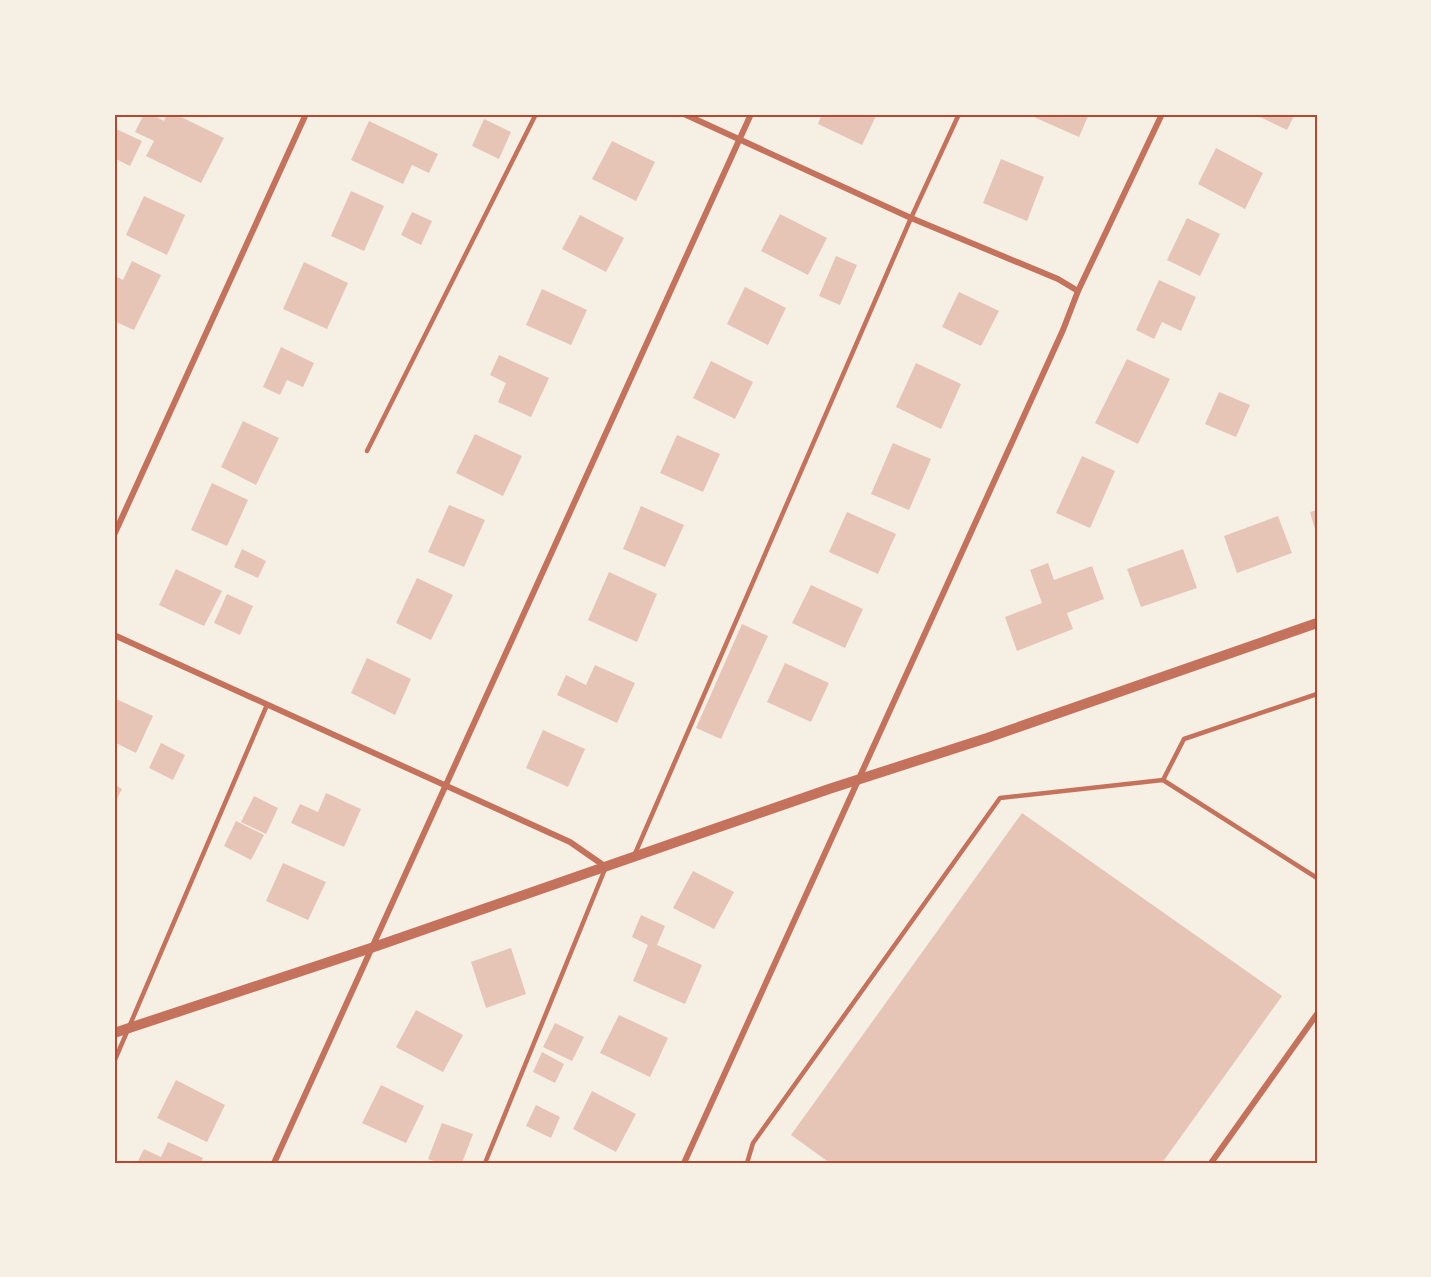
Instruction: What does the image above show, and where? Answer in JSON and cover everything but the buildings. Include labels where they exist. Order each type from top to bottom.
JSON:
[{"type":"street","points":[[114,535],[306,114]]},
{"type":"street","points":[[684,114],[911,218],[1058,279],[1078,291]]},
{"type":"street","points":[[274,1163],[751,114]]},
{"type":"street","points":[[684,1163],[1058,341],[1078,291],[1161,114]]},
{"type":"street","points":[[114,1033],[371,948],[633,856],[987,738],[1317,623]]},
{"type":"street","points":[[114,635],[570,842],[606,867]]},
{"type":"street","points":[[1210,1163],[1317,1014]]},
{"type":"lane","points":[[367,451],[536,114]]},
{"type":"lane","points":[[633,856],[911,218],[959,114]]},
{"type":"lane","points":[[1163,780],[1184,739],[1317,694]]},
{"type":"lane","points":[[114,1062],[267,705]]},
{"type":"lane","points":[[747,1163],[753,1143],[1000,798],[1163,780],[1317,878]]},
{"type":"lane","points":[[485,1163],[606,867]]}]
